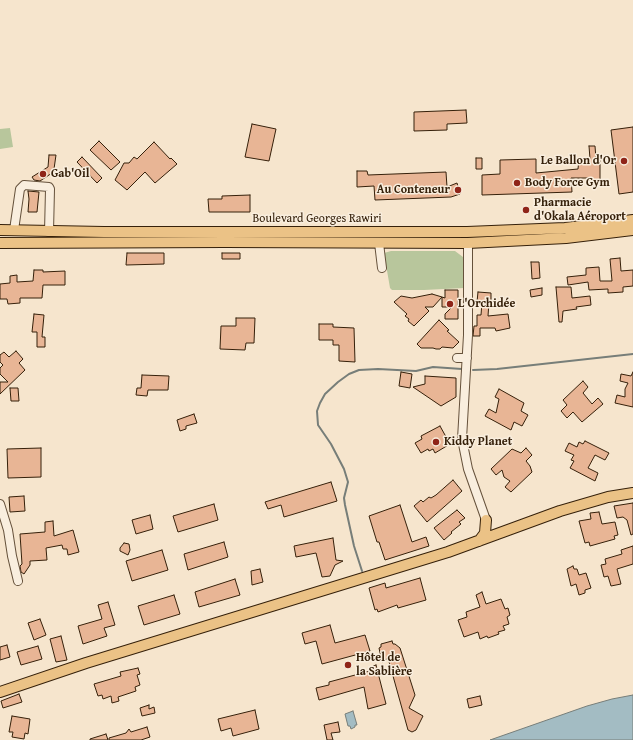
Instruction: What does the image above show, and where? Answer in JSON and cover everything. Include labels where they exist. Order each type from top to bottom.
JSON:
[{"type":"main road","name":"Boulevard Georges Rawiri","points":[[0,230],[49,232],[467,232],[565,228],[633,220]]},
{"type":"main road","name":"Boulevard Georges Rawiri","points":[[0,243],[468,243],[566,238],[633,230]]},
{"type":"main road","points":[[0,692],[86,663],[434,557],[586,503],[633,492]]},
{"type":"main road","points":[[486,520],[493,530],[502,533]]},
{"type":"main road","points":[[479,541],[485,533],[486,520]]},
{"type":"street","points":[[14,230],[20,189],[24,185],[46,186],[50,189],[49,232]]},
{"type":"street","points":[[379,242],[382,268]]},
{"type":"street","points":[[468,243],[467,358],[462,439],[468,469],[486,520]]},
{"type":"street","points":[[458,358],[467,358]]},
{"type":"street","points":[[0,504],[8,530],[18,581]]},
{"type":"green space","points":[[10,128],[13,147],[0,149],[0,129]]},
{"type":"green space","points":[[391,251],[455,251],[463,257],[464,288],[392,290],[390,288],[384,253]]},
{"type":"water","points":[[633,695],[633,740],[490,740],[587,706]]},
{"type":"water","points":[[353,711],[357,725],[351,729],[350,726],[348,726],[345,714]]},
{"type":"building","points":[[466,110],[467,123],[447,124],[447,130],[414,131],[414,112]]},
{"type":"building","points":[[252,124],[276,129],[269,161],[245,157]]},
{"type":"building","name":"Le Ballon d'Or","points":[[633,127],[633,192],[619,194],[611,130]]},
{"type":"building","points":[[99,141],[120,162],[111,170],[90,150]]},
{"type":"building","points":[[154,142],[170,159],[171,158],[177,164],[155,183],[145,172],[127,190],[115,180],[124,163],[129,163],[134,157],[137,159]]},
{"type":"building","points":[[589,146],[595,146],[596,159],[600,159],[600,183],[590,183],[590,178],[571,178],[572,192],[482,195],[482,175],[500,174],[500,160],[536,159],[536,173],[578,169],[579,159],[590,159]]},
{"type":"building","points":[[49,155],[56,155],[55,171],[40,181],[34,180],[32,177],[48,167]]},
{"type":"building","points":[[82,157],[102,178],[97,183],[77,162]]},
{"type":"building","points":[[476,158],[482,158],[482,169],[476,169]]},
{"type":"building","points":[[357,171],[367,171],[368,175],[446,172],[447,187],[457,183],[460,194],[451,197],[375,200],[374,186],[357,187]]},
{"type":"building","points":[[28,191],[39,192],[37,212],[28,212]]},
{"type":"building","points":[[250,195],[250,212],[209,212],[208,199],[222,199],[222,196]]},
{"type":"building","points":[[127,253],[164,253],[164,264],[126,265]]},
{"type":"building","points":[[222,253],[240,253],[240,259],[222,259]]},
{"type":"building","points":[[620,258],[621,271],[633,270],[633,286],[623,287],[623,292],[608,293],[608,289],[589,290],[588,282],[568,285],[567,277],[586,275],[586,268],[599,267],[600,281],[612,281],[610,259]]},
{"type":"building","points":[[531,262],[539,262],[540,278],[532,279]]},
{"type":"building","points":[[34,270],[43,270],[43,272],[65,271],[65,285],[43,285],[42,298],[20,298],[20,303],[8,304],[7,299],[0,299],[0,284],[10,283],[10,276],[17,275],[17,282],[33,281]]},
{"type":"building","points":[[556,287],[571,287],[572,298],[590,296],[591,305],[563,311],[562,322],[559,322]]},
{"type":"building","points":[[542,288],[542,295],[531,297],[530,290]]},
{"type":"building","name":"L'Orchidée","points":[[445,290],[458,290],[458,319],[445,319],[445,314],[452,307],[442,307],[442,297],[445,298]]},
{"type":"building","points":[[478,292],[491,293],[488,316],[508,314],[510,328],[496,331],[495,328],[480,328],[480,336],[473,336],[474,326],[477,326],[477,315],[481,315],[482,302],[477,302]]},
{"type":"building","points":[[432,294],[442,297],[433,307],[425,307],[429,311],[414,326],[405,316],[407,314],[394,302],[401,296],[412,298]]},
{"type":"building","points":[[34,314],[44,315],[42,337],[45,337],[45,347],[37,347],[37,332],[32,332]]},
{"type":"building","points":[[236,318],[255,318],[254,343],[246,343],[245,350],[220,349],[221,326],[236,326]]},
{"type":"building","points":[[439,320],[449,330],[447,331],[459,342],[453,348],[421,348],[417,344]]},
{"type":"building","points":[[319,324],[333,324],[333,327],[354,328],[355,362],[339,361],[339,345],[333,345],[333,340],[319,340]]},
{"type":"building","points":[[16,351],[23,359],[19,363],[25,370],[0,394],[0,382],[8,382],[0,374],[0,368],[3,365],[0,362],[0,355],[4,352],[9,357]]},
{"type":"building","points":[[401,372],[412,374],[410,388],[399,386]]},
{"type":"building","points":[[633,372],[633,407],[615,403],[617,395],[625,397],[625,389],[628,383],[620,381],[621,374],[631,376]]},
{"type":"building","points":[[142,375],[169,376],[168,390],[148,390],[147,396],[136,395],[137,388],[141,388]]},
{"type":"building","points":[[425,376],[456,378],[456,397],[441,406],[413,387],[425,384]]},
{"type":"building","points":[[583,381],[588,387],[583,393],[592,404],[598,398],[603,404],[582,422],[573,412],[567,418],[561,411],[567,405],[563,400]]},
{"type":"building","points":[[10,388],[18,388],[19,401],[11,401]]},
{"type":"building","points":[[499,389],[524,403],[521,411],[528,415],[522,426],[514,422],[511,430],[485,416],[489,409],[496,413],[499,399],[495,397]]},
{"type":"building","points":[[194,414],[197,423],[186,426],[186,429],[180,431],[177,420]]},
{"type":"building","name":"Kiddy Planet","points":[[440,426],[450,444],[435,453],[433,449],[429,451],[428,449],[421,453],[415,443],[422,439],[421,436]]},
{"type":"building","points":[[585,441],[609,453],[605,460],[595,455],[588,468],[598,473],[595,481],[570,468],[574,461],[571,460],[574,455],[565,451],[569,443],[577,447],[579,442],[583,444]]},
{"type":"building","points":[[41,448],[41,477],[8,478],[7,449]]},
{"type":"building","points":[[526,448],[532,455],[526,461],[532,472],[511,492],[505,487],[510,481],[504,477],[502,470],[496,475],[491,469],[512,449],[521,453]]},
{"type":"building","points":[[453,480],[462,491],[427,522],[414,506],[421,500],[423,502],[429,497],[431,498],[436,495]]},
{"type":"building","points":[[331,482],[337,501],[314,508],[284,517],[281,505],[268,509],[265,502]]},
{"type":"building","points":[[24,496],[25,511],[10,512],[9,497]]},
{"type":"building","points":[[633,503],[633,534],[631,535],[627,520],[623,517],[617,518],[614,506]]},
{"type":"building","points":[[214,504],[218,520],[178,532],[173,516]]},
{"type":"building","points":[[400,505],[412,542],[426,537],[429,546],[385,560],[379,542],[377,542],[369,516]]},
{"type":"building","points":[[457,510],[465,518],[459,522],[461,524],[444,540],[434,528]]},
{"type":"building","points":[[599,512],[602,524],[615,522],[618,535],[614,536],[615,539],[590,546],[589,542],[585,543],[579,521],[591,519],[590,513]]},
{"type":"building","points":[[150,515],[153,529],[136,534],[132,520]]},
{"type":"building","points":[[53,521],[54,536],[73,530],[79,552],[68,555],[67,549],[63,549],[62,545],[46,548],[47,560],[30,561],[30,565],[24,574],[21,572],[20,566],[22,564],[20,534],[45,532],[45,522]]},
{"type":"building","points":[[333,538],[336,560],[343,561],[335,565],[330,576],[322,577],[316,553],[296,557],[294,546]]},
{"type":"building","points":[[224,542],[228,557],[188,570],[184,554]]},
{"type":"building","points":[[124,543],[129,544],[130,550],[128,555],[120,551],[120,548]]},
{"type":"building","points":[[633,546],[633,564],[617,569],[621,584],[611,586],[608,576],[604,577],[601,565],[606,564],[605,559],[622,554],[621,550]]},
{"type":"building","points":[[162,550],[168,570],[132,581],[126,561]]},
{"type":"building","points":[[573,566],[574,569],[577,569],[579,575],[586,573],[591,588],[585,590],[585,593],[579,595],[576,584],[571,586],[567,569]]},
{"type":"building","points":[[260,569],[263,582],[252,585],[251,571]]},
{"type":"building","points":[[420,578],[426,600],[398,608],[397,605],[378,612],[377,609],[375,610],[369,588],[385,583],[386,588]]},
{"type":"building","points":[[235,579],[240,595],[199,607],[195,592]]},
{"type":"building","points":[[482,592],[486,604],[501,599],[505,609],[508,608],[510,615],[507,617],[509,624],[503,626],[505,630],[498,632],[499,634],[488,638],[487,636],[480,639],[478,632],[464,637],[458,620],[467,617],[466,612],[480,607],[476,595]]},
{"type":"building","points":[[174,595],[180,614],[144,625],[138,606]]},
{"type":"building","points":[[108,602],[115,625],[104,628],[107,636],[83,644],[78,626],[102,619],[98,605]]},
{"type":"building","points":[[40,619],[46,635],[34,640],[28,623]]},
{"type":"building","points":[[330,625],[335,643],[365,635],[370,651],[322,664],[316,641],[305,644],[302,633]]},
{"type":"building","points":[[61,636],[67,660],[56,662],[50,639]]},
{"type":"building","points":[[392,641],[393,644],[400,648],[415,695],[409,708],[423,716],[416,730],[412,732],[408,730],[388,658],[382,662],[379,648],[381,647],[381,644]]},
{"type":"building","points":[[7,645],[10,657],[0,660],[0,647]]},
{"type":"building","points":[[38,646],[42,659],[21,665],[17,652]]},
{"type":"building","points":[[376,665],[386,704],[368,709],[364,687],[319,700],[316,688],[329,685],[329,682],[370,671],[369,668]]},
{"type":"building","points":[[138,668],[140,674],[137,675],[140,685],[135,687],[136,691],[118,697],[119,701],[112,703],[111,696],[103,699],[102,695],[98,696],[94,684],[121,676],[120,672]]},
{"type":"building","points":[[19,694],[22,702],[3,708],[1,701]]},
{"type":"building","points":[[480,696],[482,705],[469,708],[467,699]]},
{"type":"building","points":[[149,705],[149,709],[154,707],[155,713],[142,716],[140,708]]},
{"type":"building","points":[[255,710],[259,729],[233,736],[231,728],[221,731],[218,719]]},
{"type":"building","points":[[12,716],[30,719],[28,734],[25,733],[24,739],[12,737],[13,732],[9,732]]},
{"type":"building","points":[[338,722],[340,732],[331,733],[333,740],[327,740],[324,725]]},
{"type":"building","points":[[147,727],[150,737],[141,740],[109,740],[109,738],[126,733],[129,729],[131,732]]},
{"type":"building","points":[[106,734],[108,740],[90,740],[90,739]]},
{"type":"waterway","points":[[473,370],[497,369],[633,354]]},
{"type":"waterway","points":[[362,571],[354,546],[345,505],[344,498],[348,482],[344,469],[331,444],[318,425],[317,411],[320,403],[325,394],[338,382],[349,374],[359,370],[378,369],[416,371],[433,367],[462,369]]},
{"type":"place","name":"Le Ballon d'Or","points":[[624,161]]},
{"type":"place","name":"Gab'Oil","points":[[43,174]]},
{"type":"place","name":"Body Force Gym","points":[[517,183]]},
{"type":"place","name":"Au Conteneur","points":[[458,190]]},
{"type":"place","name":"Pharmacie d'Okala Aéroport","points":[[526,210]]},
{"type":"place","name":"L'Orchidée","points":[[450,304]]},
{"type":"place","name":"Kiddy Planet","points":[[436,442]]},
{"type":"place","name":"Hôtel de la Sablière","points":[[348,665]]}]
